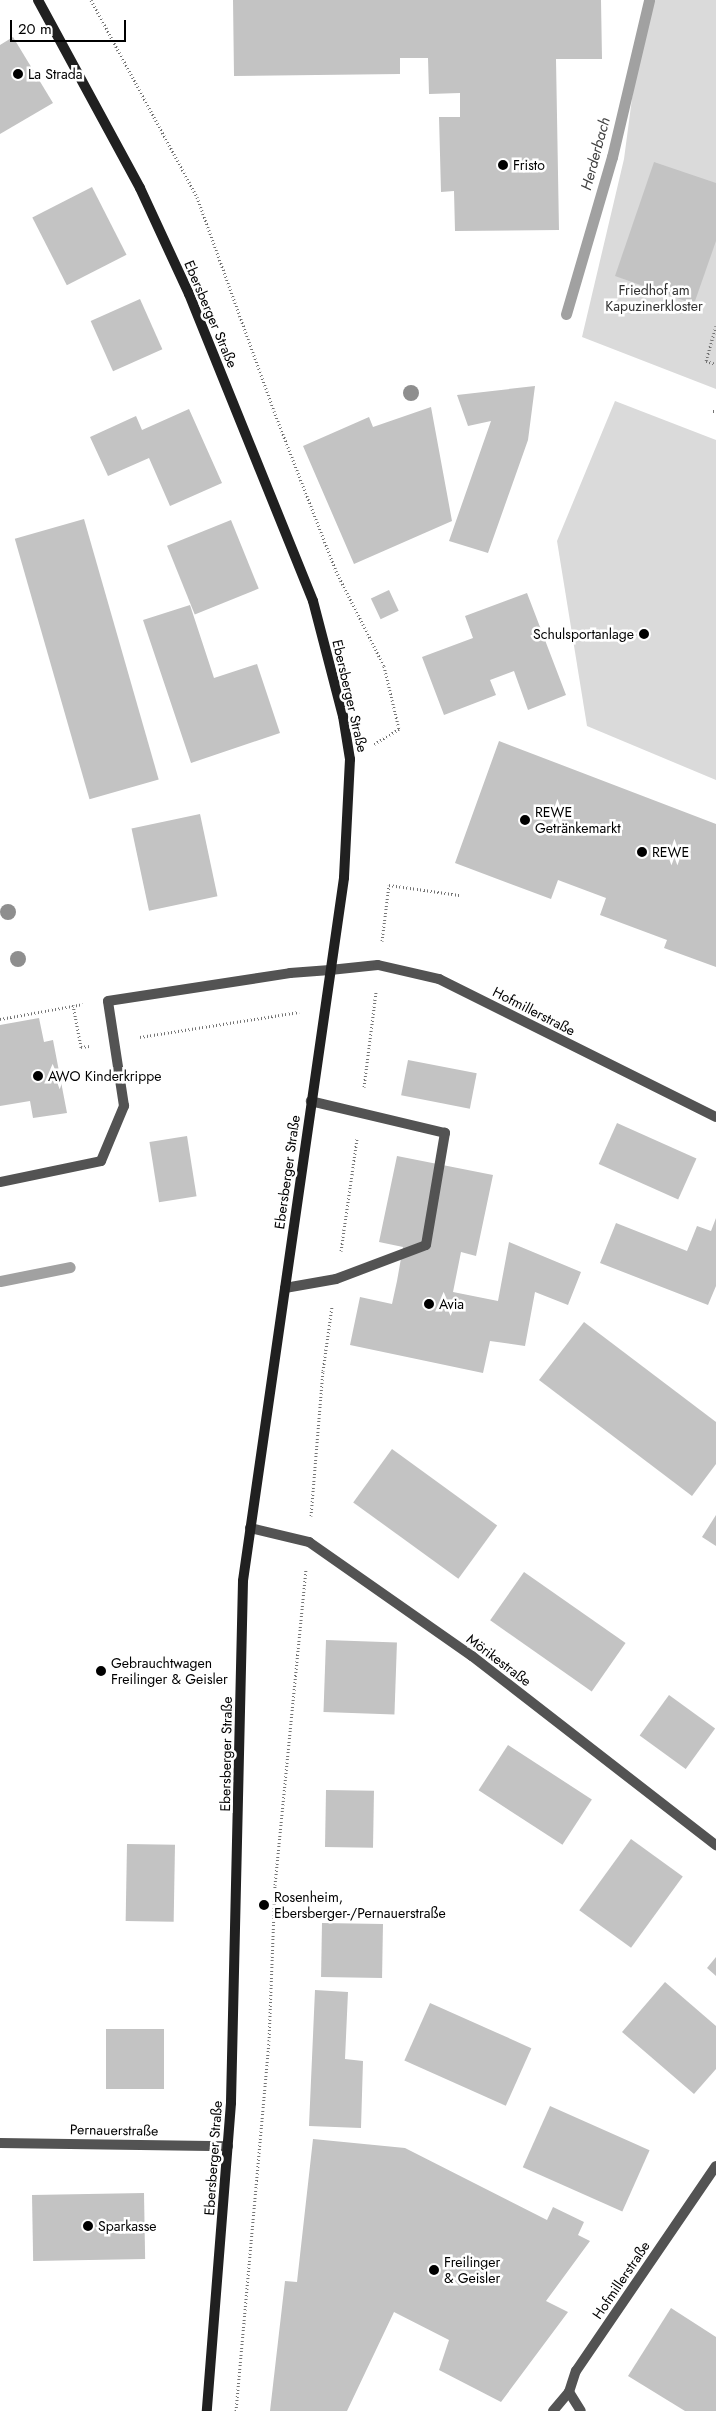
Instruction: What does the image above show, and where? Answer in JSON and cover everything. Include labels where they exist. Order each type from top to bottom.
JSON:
[{"type":"street","name":"Ebersberger Straße","points":[[38,0],[140,188],[189,294],[313,601],[343,716],[350,759],[344,878],[243,1581],[228,2146],[207,2411]]},
{"type":"street","name":"Hofmillerstraße","points":[[116,1041],[108,1002],[290,973],[378,965],[440,979],[716,1117]]},
{"type":"street","points":[[0,1182],[101,1161],[124,1106],[116,1041]]},
{"type":"street","points":[[285,1288],[336,1279],[426,1245],[445,1133],[311,1101]]},
{"type":"street","name":"Mörikestraße","points":[[250,1528],[309,1542],[472,1656],[716,1845]]},
{"type":"street","name":"Pernauerstraße","points":[[0,2143],[228,2146]]},
{"type":"street","name":"Hofmillerstraße","points":[[553,2411],[568,2392],[576,2371],[716,2166]]},
{"type":"street","points":[[568,2392],[581,2411]]},
{"type":"path","points":[[91,0],[197,197],[274,411],[336,571],[384,666],[399,728],[350,759]]},
{"type":"path","points":[[716,326],[706,361],[716,364]]},
{"type":"path","points":[[388,904],[389,885],[459,895]]},
{"type":"path","points":[[0,1019],[86,1003]]},
{"type":"path","points":[[73,1005],[81,1047],[325,1008]]},
{"type":"path","points":[[236,2411],[269,2041],[275,1885],[309,1542],[323,1371],[373,1019]]},
{"type":"green space","name":"Friedhof am Kapuzinerkloster","points":[[645,0],[716,0],[716,389],[582,337],[624,159]]},
{"type":"green space","name":"Schulsportanlage","points":[[615,401],[716,440],[716,780],[587,726],[557,541]]},
{"type":"building","points":[[233,0],[601,0],[602,59],[556,59],[559,230],[455,231],[454,191],[441,192],[439,117],[460,117],[460,93],[429,94],[428,58],[400,58],[400,74],[234,76]]},
{"type":"building","name":"La Strada","points":[[13,37],[53,103],[0,134],[0,45]]},
{"type":"building","points":[[654,162],[716,183],[716,241],[694,304],[615,276]]},
{"type":"building","points":[[92,187],[127,255],[67,285],[32,217]]},
{"type":"building","points":[[140,299],[162,349],[113,371],[91,321]]},
{"type":"building","points":[[535,386],[528,440],[488,553],[449,541],[491,421],[468,426],[457,395]]},
{"type":"building","points":[[431,407],[452,521],[354,564],[303,446],[369,417],[373,427]]},
{"type":"building","points":[[189,409],[222,483],[170,506],[149,458],[108,476],[90,437],[136,416],[142,430]]},
{"type":"building","points":[[84,519],[159,780],[89,799],[15,539]]},
{"type":"building","points":[[231,520],[259,589],[195,614],[167,546]]},
{"type":"building","points":[[389,590],[399,611],[381,619],[371,598]]},
{"type":"building","points":[[527,593],[566,695],[528,710],[514,671],[490,680],[496,695],[444,715],[422,657],[473,638],[465,616]]},
{"type":"building","points":[[190,605],[214,678],[257,664],[280,733],[191,763],[143,620]]},
{"type":"building","points":[[499,741],[716,824],[716,967],[664,948],[667,940],[600,915],[606,898],[558,880],[551,899],[455,863]]},
{"type":"building","points":[[200,814],[217,896],[149,911],[132,829]]},
{"type":"building","points":[[39,1018],[44,1042],[53,1040],[67,1113],[33,1118],[30,1101],[0,1106],[0,1025]]},
{"type":"building","points":[[408,1060],[477,1073],[470,1109],[401,1095]]},
{"type":"building","points":[[617,1123],[696,1158],[678,1199],[599,1164]]},
{"type":"building","points":[[187,1136],[197,1196],[159,1202],[149,1142]]},
{"type":"building","points":[[397,1156],[493,1175],[476,1256],[461,1252],[453,1292],[498,1301],[509,1242],[581,1272],[568,1305],[535,1292],[525,1346],[490,1341],[483,1373],[350,1345],[360,1297],[392,1304],[403,1247],[379,1242]]},
{"type":"building","points":[[716,1218],[716,1286],[708,1305],[600,1263],[616,1223],[687,1251],[697,1226],[711,1231]]},
{"type":"building","points":[[584,1322],[716,1422],[716,1464],[692,1496],[539,1380]]},
{"type":"building","points":[[392,1449],[497,1525],[458,1579],[353,1502]]},
{"type":"building","points":[[716,1515],[716,1546],[702,1537]]},
{"type":"building","points":[[524,1572],[626,1643],[592,1691],[490,1620]]},
{"type":"building","points":[[326,1640],[397,1642],[394,1714],[323,1712]]},
{"type":"building","points":[[669,1695],[715,1729],[686,1769],[640,1735]]},
{"type":"building","points":[[508,1745],[592,1799],[562,1845],[479,1790]]},
{"type":"building","points":[[326,1790],[374,1791],[373,1848],[325,1847]]},
{"type":"building","points":[[631,1839],[683,1877],[631,1948],[579,1910]]},
{"type":"building","points":[[127,1844],[175,1845],[174,1922],[126,1921]]},
{"type":"building","points":[[322,1923],[383,1924],[382,1978],[321,1977]]},
{"type":"building","points":[[716,1957],[716,1976],[707,1968]]},
{"type":"building","points":[[665,1982],[716,2026],[716,2069],[694,2094],[622,2032]]},
{"type":"building","points":[[315,1990],[348,1992],[345,2059],[363,2061],[361,2128],[309,2126]]},
{"type":"building","points":[[430,2003],[531,2048],[506,2106],[404,2061]]},
{"type":"building","points":[[106,2029],[164,2029],[164,2089],[106,2089]]},
{"type":"building","points":[[550,2106],[650,2150],[622,2212],[523,2167]]},
{"type":"building","name":"Freilinger & Geisler","points":[[313,2139],[405,2148],[547,2220],[553,2207],[584,2222],[578,2235],[590,2241],[546,2301],[568,2312],[501,2402],[439,2370],[449,2340],[394,2312],[347,2411],[270,2411],[285,2281],[297,2282]]},
{"type":"building","name":"Sparkasse","points":[[144,2193],[145,2259],[33,2261],[32,2195]]},
{"type":"building","points":[[671,2308],[716,2337],[716,2411],[685,2411],[628,2376]]},
{"type":"waterway","name":"Herderbach","points":[[566,314],[612,157],[649,0]]},
{"type":"waterway","name":"Herderbach","points":[[0,1281],[70,1267]]},
{"type":"place","name":"La Strada","points":[[18,74]]},
{"type":"place","name":"Fristo","points":[[503,165]]},
{"type":"place","name":"Schulsportanlage","points":[[644,634]]},
{"type":"place","name":"REWE Getränkemarkt","points":[[525,820]]},
{"type":"place","name":"REWE","points":[[642,852]]},
{"type":"place","name":"AWO Kinderkrippe","points":[[38,1076]]},
{"type":"place","name":"Avia","points":[[429,1304]]},
{"type":"place","name":"Gebrauchtwagen Freilinger & Geisler","points":[[101,1671]]},
{"type":"place","name":"Rosenheim, Ebersberger-/Pernauerstraße","points":[[264,1905]]},
{"type":"place","name":"Sparkasse","points":[[88,2226]]},
{"type":"place","name":"Freilinger & Geisler","points":[[434,2270]]}]
